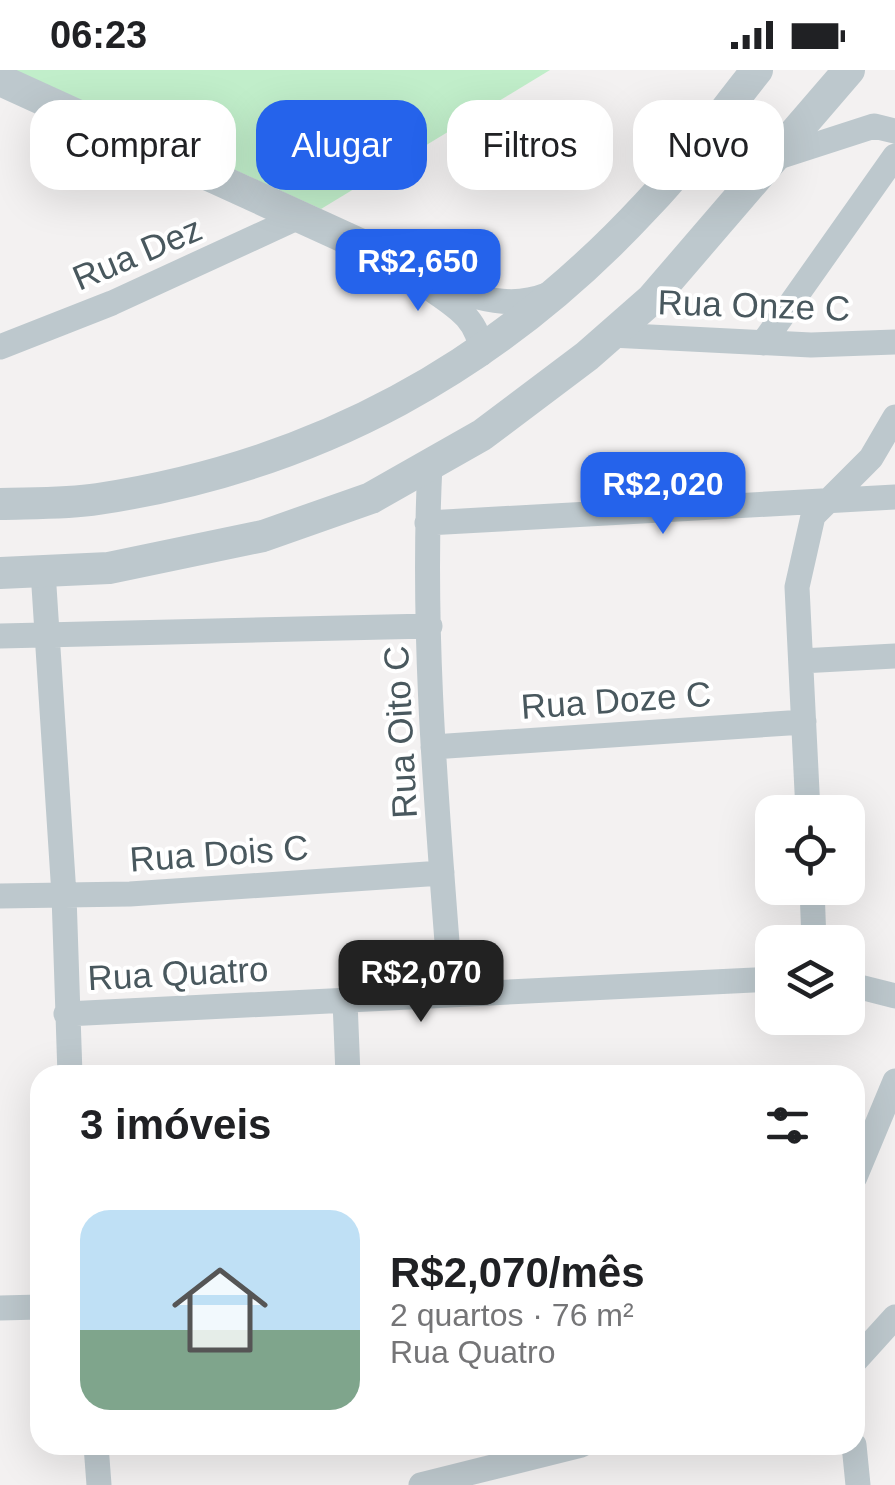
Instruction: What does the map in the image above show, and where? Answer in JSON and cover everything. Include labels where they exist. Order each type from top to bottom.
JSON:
[{"type":"street","points":[[0,504],[95,500],[222,474],[313,442],[413,394],[481,354],[648,205],[757,70]]},
{"type":"street","points":[[784,145],[849,70]]},
{"type":"street","points":[[0,80],[490,301],[526,303],[554,292]]},
{"type":"street","points":[[784,155],[874,126],[895,130]]},
{"type":"street","points":[[762,343],[895,156]]},
{"type":"street","points":[[0,573],[109,568],[263,536],[371,498],[482,435],[611,335],[652,299],[745,190]]},
{"type":"street","name":"Rua Dez","points":[[0,347],[112,304],[299,217]]},
{"type":"street","points":[[388,257],[467,315],[478,332],[481,354]]},
{"type":"street","name":"Rua Onze C","points":[[611,335],[762,343],[895,342]]},
{"type":"street","points":[[807,795],[797,587],[801,558],[814,516],[871,458],[895,417]]},
{"type":"street","name":"Rua Oito C","points":[[430,465],[433,747],[452,995]]},
{"type":"street","points":[[428,524],[895,497]]},
{"type":"street","points":[[42,570],[64,895],[69,1065]]},
{"type":"street","points":[[0,636],[430,626]]},
{"type":"street","points":[[801,660],[895,656]]},
{"type":"street","name":"Rua Doze C","points":[[433,747],[804,722]]},
{"type":"street","name":"Rua Dois C","points":[[0,896],[442,873]]},
{"type":"street","name":"Rua Quatro","points":[[66,1014],[755,980]]},
{"type":"street","points":[[865,988],[895,996]]},
{"type":"street","points":[[345,1001],[348,1065]]},
{"type":"street","points":[[865,1153],[895,1080]]},
{"type":"street","points":[[0,1308],[30,1307]]},
{"type":"street","points":[[865,1349],[895,1317]]},
{"type":"street","points":[[97,1455],[99,1485]]},
{"type":"street","points":[[422,1485],[541,1455]]},
{"type":"street","points":[[853,1484],[854,1455]]},
{"type":"green space","points":[[14,70],[550,70],[501,100],[447,100],[447,133],[427,145],[427,100],[256,100],[256,180],[236,171],[236,100],[80,100]]},
{"type":"green space","points":[[279,190],[352,190],[321,209]]}]
